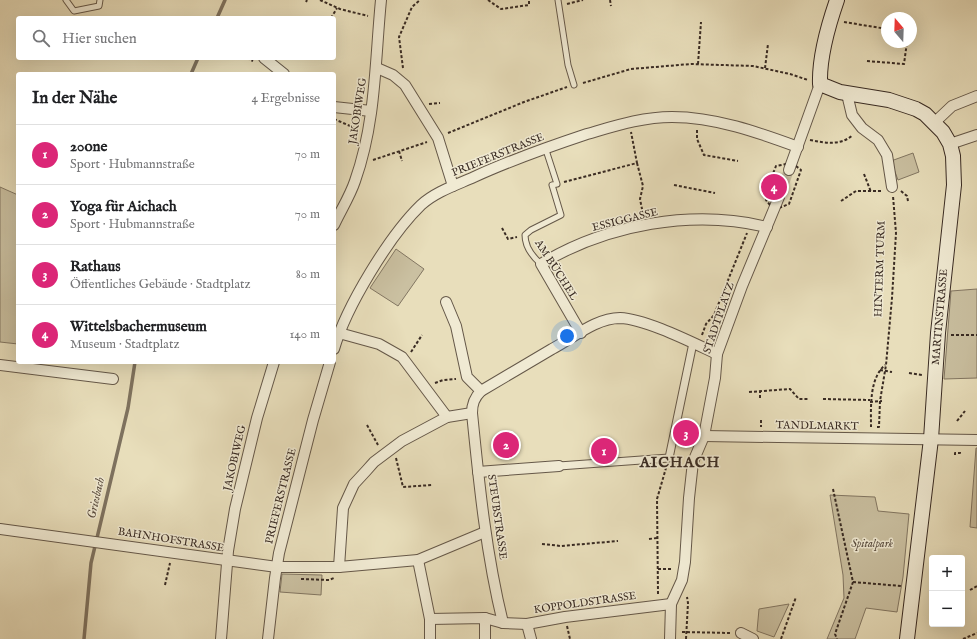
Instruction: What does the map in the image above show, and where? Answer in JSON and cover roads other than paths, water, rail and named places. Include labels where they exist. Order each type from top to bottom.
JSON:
[{"type":"main road","points":[[820,84],[820,66],[837,0]]},
{"type":"main road","name":"MARTINSTRASSE","points":[[820,84],[830,89],[848,94],[905,104],[925,114],[943,132],[950,144],[953,156],[954,185],[938,334],[931,438],[907,639]]},
{"type":"street","name":"JAKOBIWEG","points":[[336,221],[355,182],[367,134],[377,68],[380,0]]},
{"type":"street","points":[[266,60],[282,72]]},
{"type":"street","name":"JAKOBIWEG","points":[[377,68],[393,75],[405,85],[442,136],[453,186]]},
{"type":"street","points":[[790,167],[820,84]]},
{"type":"street","points":[[848,94],[852,115],[862,128],[878,140],[887,155],[892,189]]},
{"type":"street","points":[[934,123],[952,106],[977,96]]},
{"type":"street","points":[[336,107],[371,111]]},
{"type":"street","name":"PRIEFERSTRASSE","points":[[336,343],[339,333],[357,296],[397,234],[422,205],[453,186],[502,164],[545,147],[629,121],[673,117],[698,119],[752,130],[799,142]]},
{"type":"street","points":[[950,144],[977,135]]},
{"type":"street","name":"STADTPLATZ","points":[[670,636],[671,604],[682,580],[684,569],[693,462],[704,436],[715,378],[717,354],[742,286],[768,227],[779,196]]},
{"type":"street","name":"ESSIGGASSE","points":[[541,264],[580,245],[655,223],[716,219],[768,227]]},
{"type":"street","name":"AM BÜCHEL","points":[[541,264],[581,333]]},
{"type":"street","points":[[446,302],[456,326],[467,377],[481,391]]},
{"type":"street","points":[[339,567],[341,525],[348,495],[366,471],[383,455],[394,447],[447,417],[472,413],[472,404],[476,396],[481,391],[601,321],[622,318],[637,321],[717,354]]},
{"type":"street","points":[[339,333],[379,344],[405,361],[447,417]]},
{"type":"street","name":"STADTPLATZ","points":[[559,466],[669,458],[695,344]]},
{"type":"street","name":"JAKOBIWEG","points":[[221,639],[227,561],[235,509],[257,418],[273,364]]},
{"type":"street","name":"PRIEFERSTRASSE","points":[[268,639],[277,567],[313,420],[329,364]]},
{"type":"street","points":[[0,365],[113,379]]},
{"type":"street","name":"STEUBSTRASSE","points":[[472,413],[486,532],[503,623]]},
{"type":"street","name":"TANDLMARKT","points":[[704,436],[931,438],[977,440]]},
{"type":"street","points":[[478,472],[559,466]]},
{"type":"street","name":"BAHNHOFSTRASSE","points":[[0,529],[277,567],[339,567],[418,560],[486,532]]},
{"type":"street","points":[[418,560],[430,619],[430,639]]},
{"type":"street","name":"KOPPOLDSTRASSE","points":[[430,619],[485,618],[503,623],[527,624],[566,617],[671,604]]},
{"type":"street","points":[[485,618],[485,639]]},
{"type":"street","points":[[527,624],[531,639]]},
{"type":"street","points":[[741,633],[753,639]]},
{"type":"lane","points":[[66,0],[74,11],[99,6],[100,0]]},
{"type":"lane","points":[[558,0],[568,65],[574,85]]},
{"type":"lane","name":"AM BÜCHEL","points":[[541,264],[534,258],[525,243],[525,236],[531,230],[560,215],[552,185],[557,184],[545,147]]},
{"type":"waterway","name":"Griesbach","points":[[218,16],[225,0]]},
{"type":"waterway","name":"Griesbach","points":[[192,72],[197,60]]},
{"type":"waterway","name":"Griesbach","points":[[84,639],[91,563],[128,408],[135,364]]},
{"type":"tunnel","points":[[779,197],[789,170]]},
{"type":"place","name":"Wittelsbachermuseum","points":[[774,187]]},
{"type":"place","name":"Rathaus","points":[[686,433]]},
{"type":"place","name":"Yoga für Aichach","points":[[506,445]]},
{"type":"place","name":"20one","points":[[604,451]]},
{"type":"district","name":"AICHACH","points":[[680,462]]},
{"type":"park label","name":"Spitalpark","points":[[872,544]]}]
